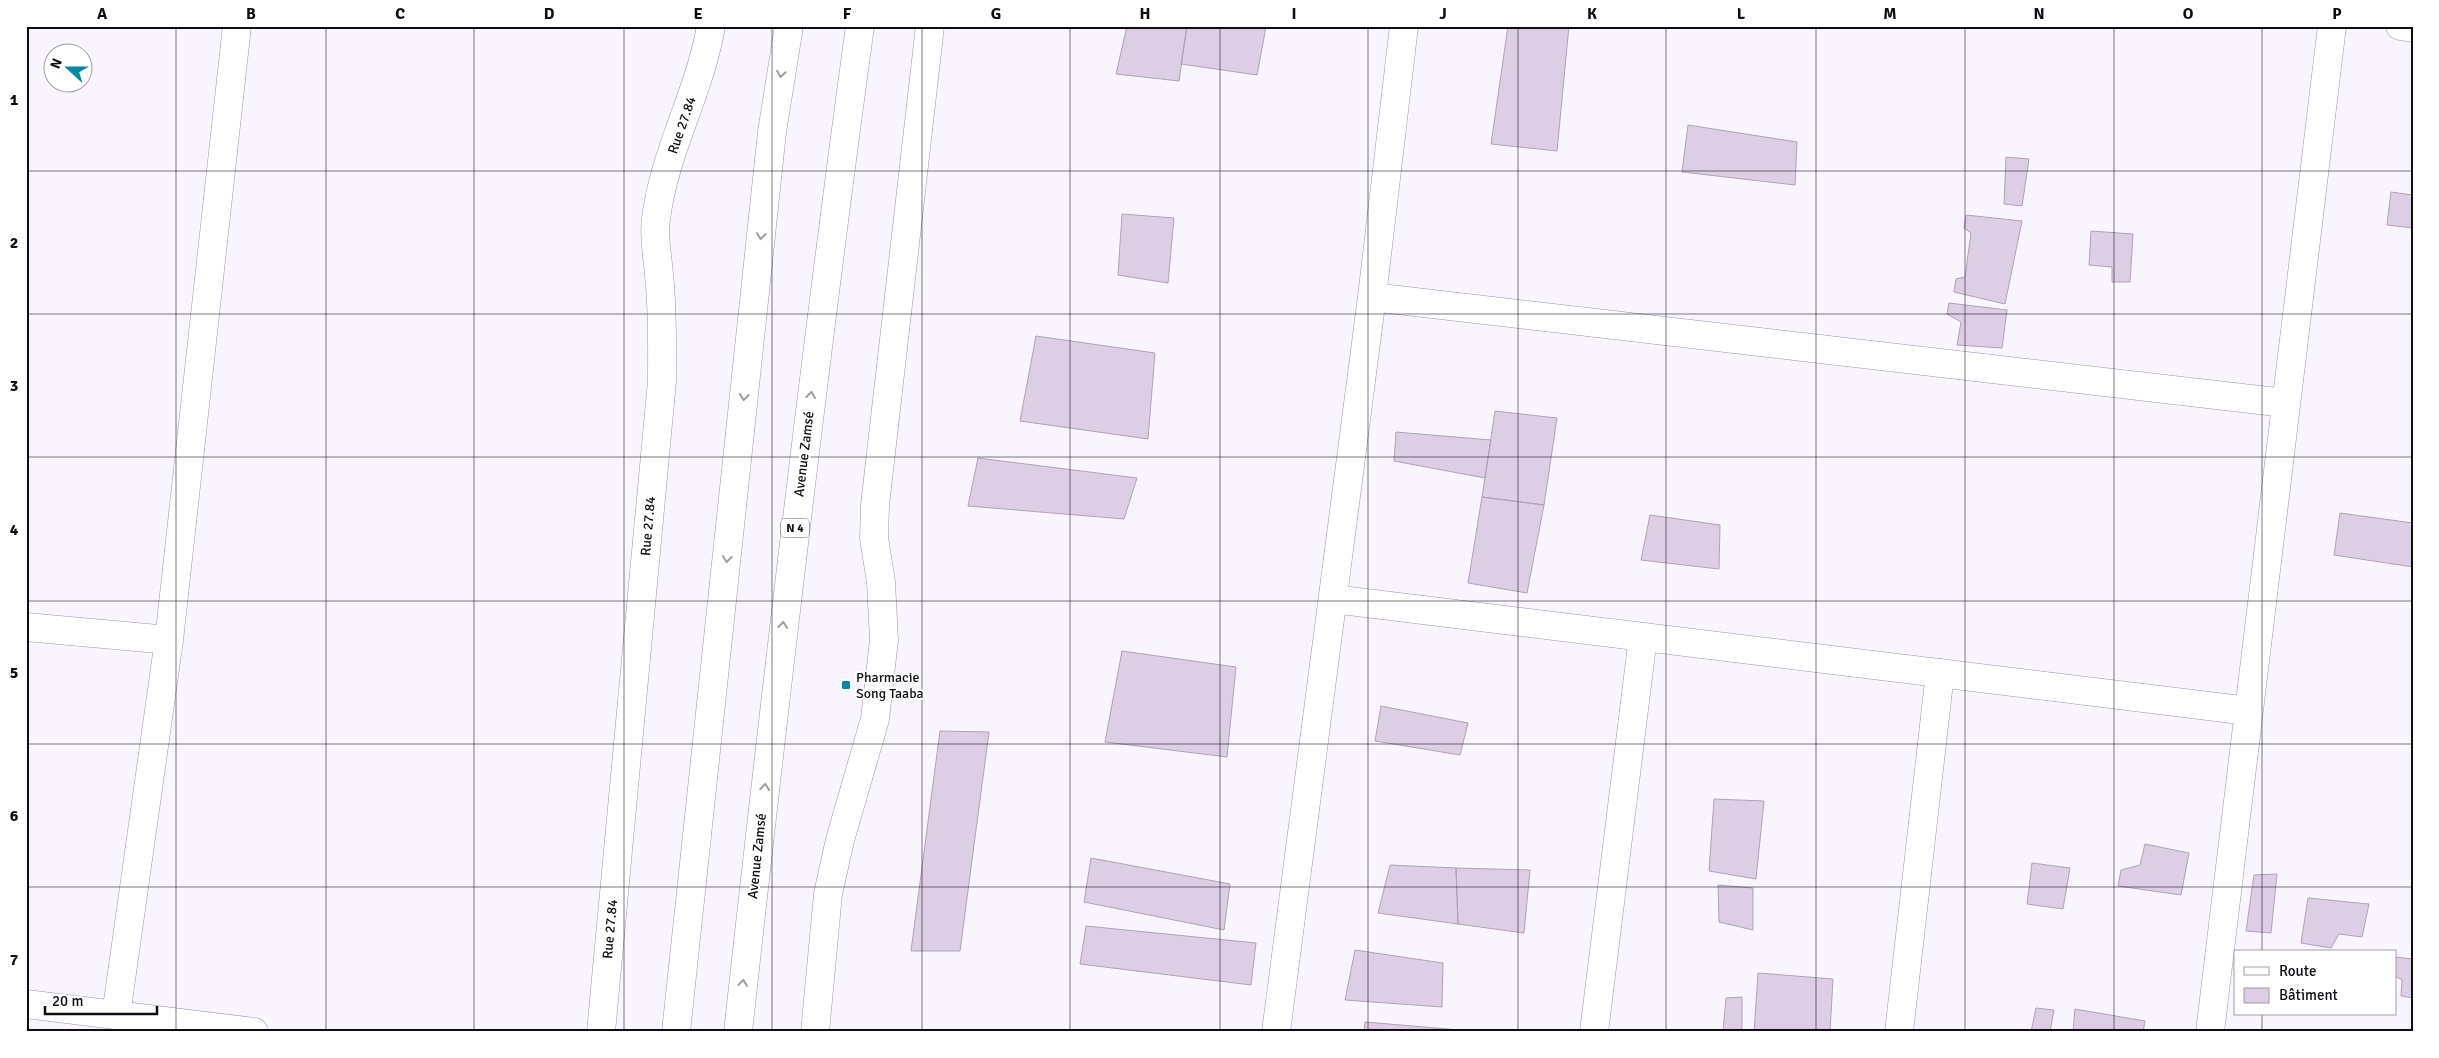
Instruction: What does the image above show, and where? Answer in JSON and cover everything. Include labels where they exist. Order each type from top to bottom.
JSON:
[{"type":"main road","points":[[116,1015],[169,640],[236,26]]},
{"type":"main road","name":"Rue 27.84","points":[[600,1032],[662,382],[662,322],[655,249],[656,219],[669,160],[707,48],[711,26]]},
{"type":"main road","points":[[676,1032],[772,132],[789,26]]},
{"type":"main road","name":"Avenue Zamsé","points":[[738,1032],[778,665],[824,287],[860,26]]},
{"type":"main road","points":[[816,1032],[828,894],[840,840],[875,719],[884,640],[881,582],[874,538],[875,505],[930,26]]},
{"type":"main road","points":[[1276,1032],[1372,297],[1404,26]]},
{"type":"main road","points":[[2210,1032],[2332,26]]},
{"type":"main road","points":[[2400,26],[2413,28]]},
{"type":"main road","points":[[1372,297],[2285,403]]},
{"type":"main road","points":[[1333,599],[2249,711]]},
{"type":"main road","points":[[26,627],[169,640]]},
{"type":"main road","points":[[1594,1032],[1643,637]]},
{"type":"main road","points":[[1899,1032],[1940,673]]},
{"type":"main road","points":[[26,1004],[254,1032]]},
{"type":"building","points":[[1127,26],[1187,26],[1179,81],[1116,74]]},
{"type":"building","points":[[1187,26],[1266,27],[1257,75],[1181,64]]},
{"type":"building","points":[[1508,26],[1569,26],[1557,151],[1491,144]]},
{"type":"building","points":[[1688,125],[1797,142],[1795,185],[1682,172]]},
{"type":"building","points":[[2006,157],[2029,159],[2022,206],[2004,204]]},
{"type":"building","points":[[2391,192],[2413,195],[2413,228],[2387,225]]},
{"type":"building","points":[[1122,214],[1174,218],[1168,283],[1118,275]]},
{"type":"building","points":[[1966,215],[2022,221],[2005,304],[1954,292],[1956,279],[1965,277],[1971,233],[1964,228]]},
{"type":"building","points":[[2091,231],[2133,234],[2130,282],[2112,282],[2112,267],[2089,265]]},
{"type":"building","points":[[1949,303],[2007,310],[2002,348],[1957,345],[1961,322],[1947,314]]},
{"type":"building","points":[[1036,336],[1155,353],[1148,439],[1020,421]]},
{"type":"building","points":[[1495,411],[1557,418],[1544,505],[1482,497]]},
{"type":"building","points":[[1396,432],[1491,440],[1485,478],[1394,461]]},
{"type":"building","points":[[978,458],[1137,478],[1124,519],[968,506]]},
{"type":"building","points":[[1482,497],[1544,505],[1527,593],[1468,583]]},
{"type":"building","points":[[2340,513],[2413,523],[2413,567],[2334,555]]},
{"type":"building","points":[[1650,515],[1720,525],[1719,569],[1641,560]]},
{"type":"building","points":[[1122,651],[1236,667],[1227,757],[1105,742]]},
{"type":"building","points":[[1381,706],[1468,723],[1460,755],[1375,741]]},
{"type":"building","points":[[940,731],[989,732],[960,951],[911,951]]},
{"type":"building","points":[[1714,799],[1764,801],[1756,879],[1709,871]]},
{"type":"building","points":[[2145,844],[2189,853],[2181,895],[2118,886],[2121,870],[2140,865]]},
{"type":"building","points":[[1091,858],[1230,884],[1224,930],[1084,902]]},
{"type":"building","points":[[2032,863],[2070,868],[2063,909],[2027,904]]},
{"type":"building","points":[[1390,865],[1456,868],[1458,924],[1378,913]]},
{"type":"building","points":[[1456,868],[1530,870],[1524,933],[1458,924]]},
{"type":"building","points":[[2277,874],[2271,933],[2246,931],[2254,875]]},
{"type":"building","points":[[1718,885],[1753,888],[1753,930],[1719,922]]},
{"type":"building","points":[[2308,898],[2369,904],[2362,937],[2339,934],[2331,948],[2301,943]]},
{"type":"building","points":[[1086,926],[1256,943],[1251,985],[1080,964]]},
{"type":"building","points":[[1355,950],[1443,963],[1442,1007],[1345,1000]]},
{"type":"building","points":[[2396,957],[2413,959],[2413,998],[2401,996],[2402,980],[2396,977]]},
{"type":"building","points":[[1758,973],[1833,979],[1830,1032],[1754,1032]]},
{"type":"building","points":[[1742,997],[1742,1032],[1723,1032],[1726,998]]},
{"type":"building","points":[[2036,1008],[2054,1010],[2050,1032],[2031,1032]]},
{"type":"building","points":[[2075,1009],[2145,1021],[2143,1032],[2073,1032]]},
{"type":"building","points":[[1365,1022],[1436,1028],[1436,1032],[1364,1032]]},
{"type":"building","points":[[1436,1028],[1484,1032],[1436,1032]]},
{"type":"place","name":"Pharmacie Song Taaba","points":[[846,685]]}]
